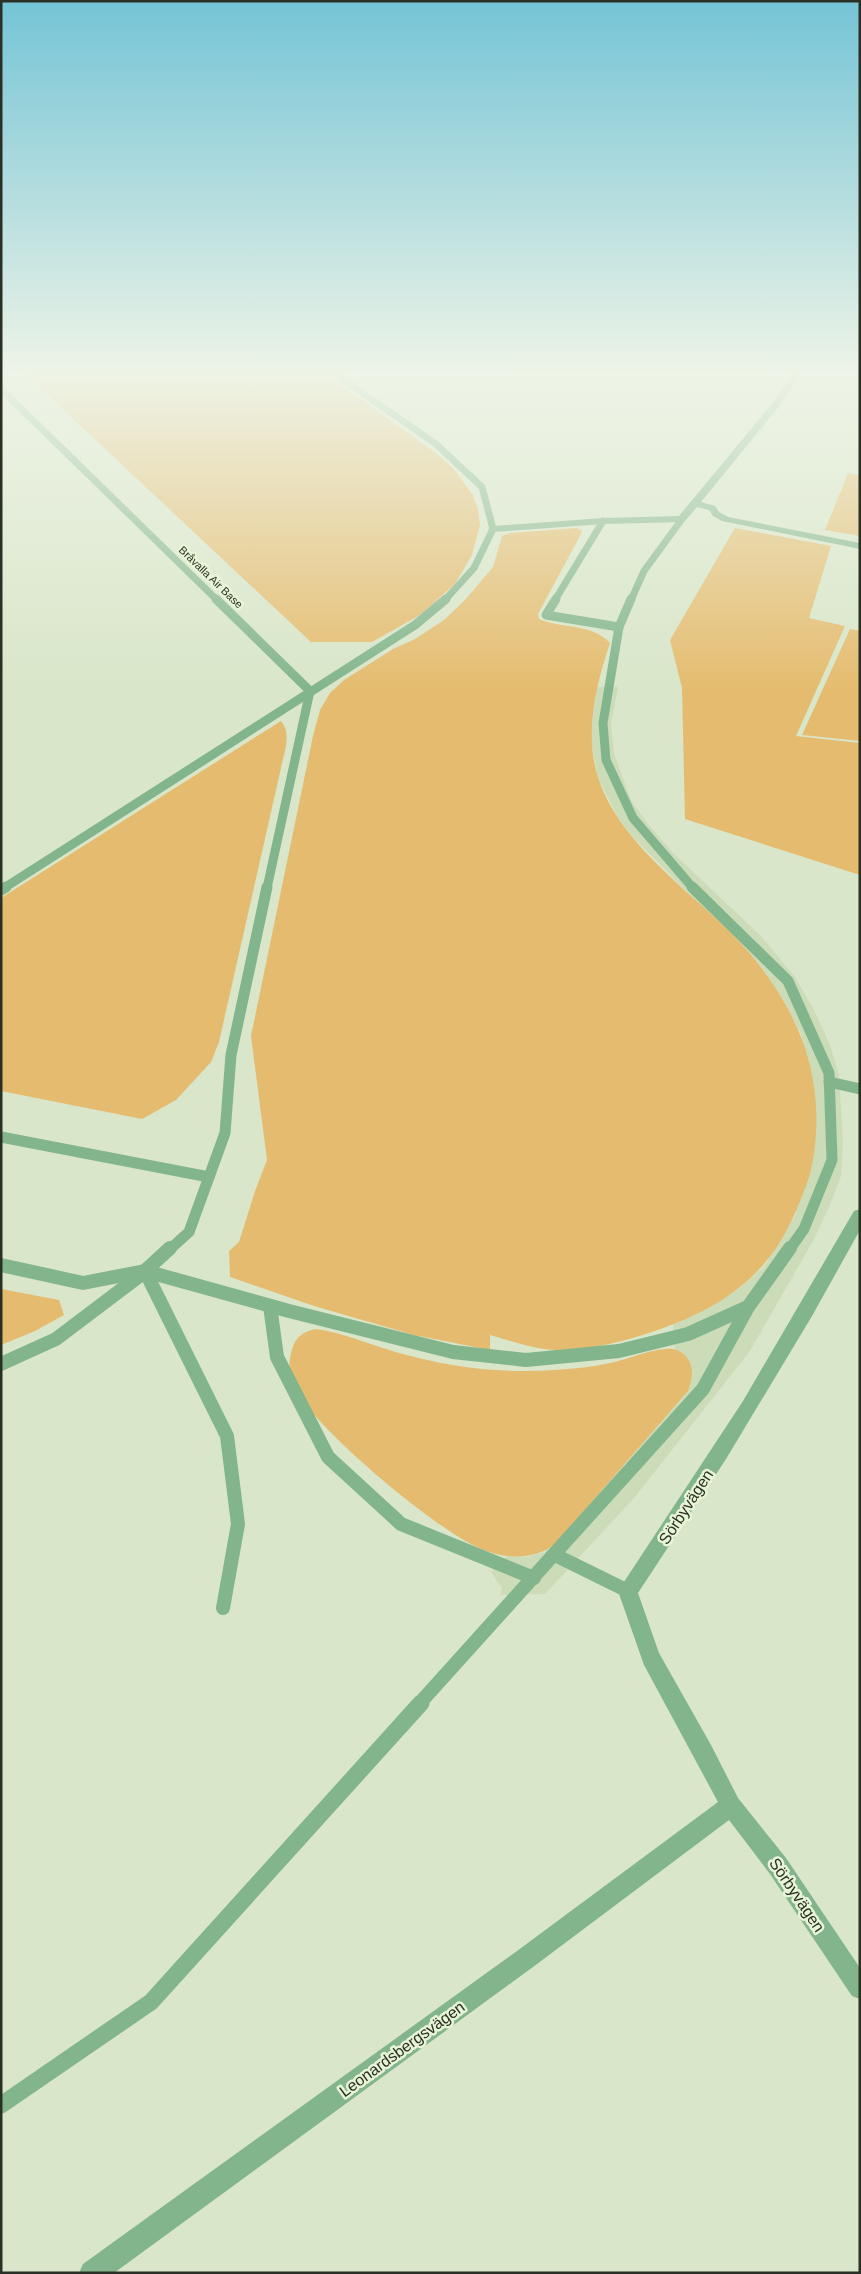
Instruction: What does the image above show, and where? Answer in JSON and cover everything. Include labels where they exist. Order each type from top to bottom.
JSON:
[{"type":"street","points":[[493,529],[603,521],[682,519],[718,477]]},
{"type":"street","points":[[696,504],[712,508],[716,514],[725,519],[860,546]]},
{"type":"street","name":"Sörbyvägen","points":[[860,1214],[801,1320],[729,1440],[678,1520],[628,1592],[651,1658],[704,1752],[731,1805],[778,1866],[860,1988]]},
{"type":"street","name":"Leonardsbergsvägen","points":[[92,2273],[525,1959],[731,1805]]},
{"type":"lane","name":"Bråvalla Air Base","points":[[92,477],[310,691]]},
{"type":"lane","points":[[1,890],[415,625],[445,600],[474,568],[493,529],[482,487],[471,477]]},
{"type":"lane","points":[[1,2105],[151,2002],[555,1555],[702,1389],[748,1307],[804,1229],[832,1160],[829,1073],[788,980],[688,883],[633,818],[606,760],[603,723],[618,627],[644,571],[682,519]]},
{"type":"lane","points":[[603,521],[546,615],[618,627]]},
{"type":"lane","points":[[1,1364],[56,1339],[145,1271],[189,1232],[225,1133],[231,1054],[310,691]]},
{"type":"lane","points":[[829,1082],[860,1089]]},
{"type":"lane","points":[[1,1138],[209,1176]]},
{"type":"lane","points":[[1,1266],[83,1283],[145,1271],[270,1306],[454,1352],[526,1360],[619,1351],[688,1334],[748,1307]]},
{"type":"lane","points":[[145,1271],[227,1436],[238,1524],[223,1608]]},
{"type":"lane","points":[[270,1306],[277,1357],[328,1457],[401,1524],[534,1578]]},
{"type":"lane","points":[[555,1555],[628,1592]]},
{"type":"shaded area","points":[[135,477],[460,477],[472,494],[478,509],[480,525],[472,555],[455,584],[420,615],[372,642],[311,642]]},
{"type":"shaded area","points":[[846,477],[860,477],[860,536],[825,530]]},
{"type":"shaded area","points":[[577,528],[582,531],[581,534],[538,614],[539,619],[548,622],[595,632],[610,643],[596,692],[592,726],[594,760],[598,777],[607,800],[620,821],[636,841],[672,879],[728,930],[766,974],[782,998],[795,1022],[805,1048],[812,1075],[816,1104],[815,1145],[807,1183],[784,1236],[751,1278],[719,1302],[661,1329],[595,1347],[555,1350],[530,1346],[490,1335],[490,1350],[414,1335],[314,1306],[230,1277],[229,1251],[239,1242],[267,1160],[251,1036],[313,736],[320,710],[330,693],[344,680],[444,620],[465,600],[493,567],[502,536],[510,533]]},
{"type":"shaded area","points":[[735,528],[831,546],[809,618],[845,626],[796,736],[860,743],[860,875],[685,819],[682,688],[670,640]]},
{"type":"shaded area","points":[[850,629],[860,631],[860,741],[802,735]]},
{"type":"shaded area","points":[[597,687],[618,687],[611,723],[614,754],[631,800],[647,823],[675,855],[761,936],[795,977],[814,1010],[830,1045],[839,1075],[843,1143],[841,1176],[813,1241],[750,1351],[634,1498],[545,1594],[500,1595],[502,1588],[491,1572],[508,1555],[527,1557],[545,1552],[685,1355],[675,1349],[673,1324],[712,1306],[740,1288],[764,1267],[796,1214],[802,1036],[783,999],[761,967],[632,836],[617,816],[598,777],[590,733]]},
{"type":"shaded area","points":[[281,721],[287,737],[285,750],[219,1042],[211,1062],[176,1100],[142,1119],[1,1091],[1,898]]},
{"type":"shaded area","points":[[1,1289],[59,1300],[64,1315],[35,1331],[1,1345]]},
{"type":"shaded area","points":[[316,1329],[347,1336],[418,1358],[456,1366],[495,1370],[534,1371],[582,1368],[610,1363],[663,1349],[671,1349],[683,1353],[690,1363],[692,1374],[688,1391],[555,1544],[547,1550],[528,1556],[508,1556],[479,1548],[435,1521],[349,1451],[305,1404],[292,1381],[290,1359],[298,1338],[304,1333]]}]
